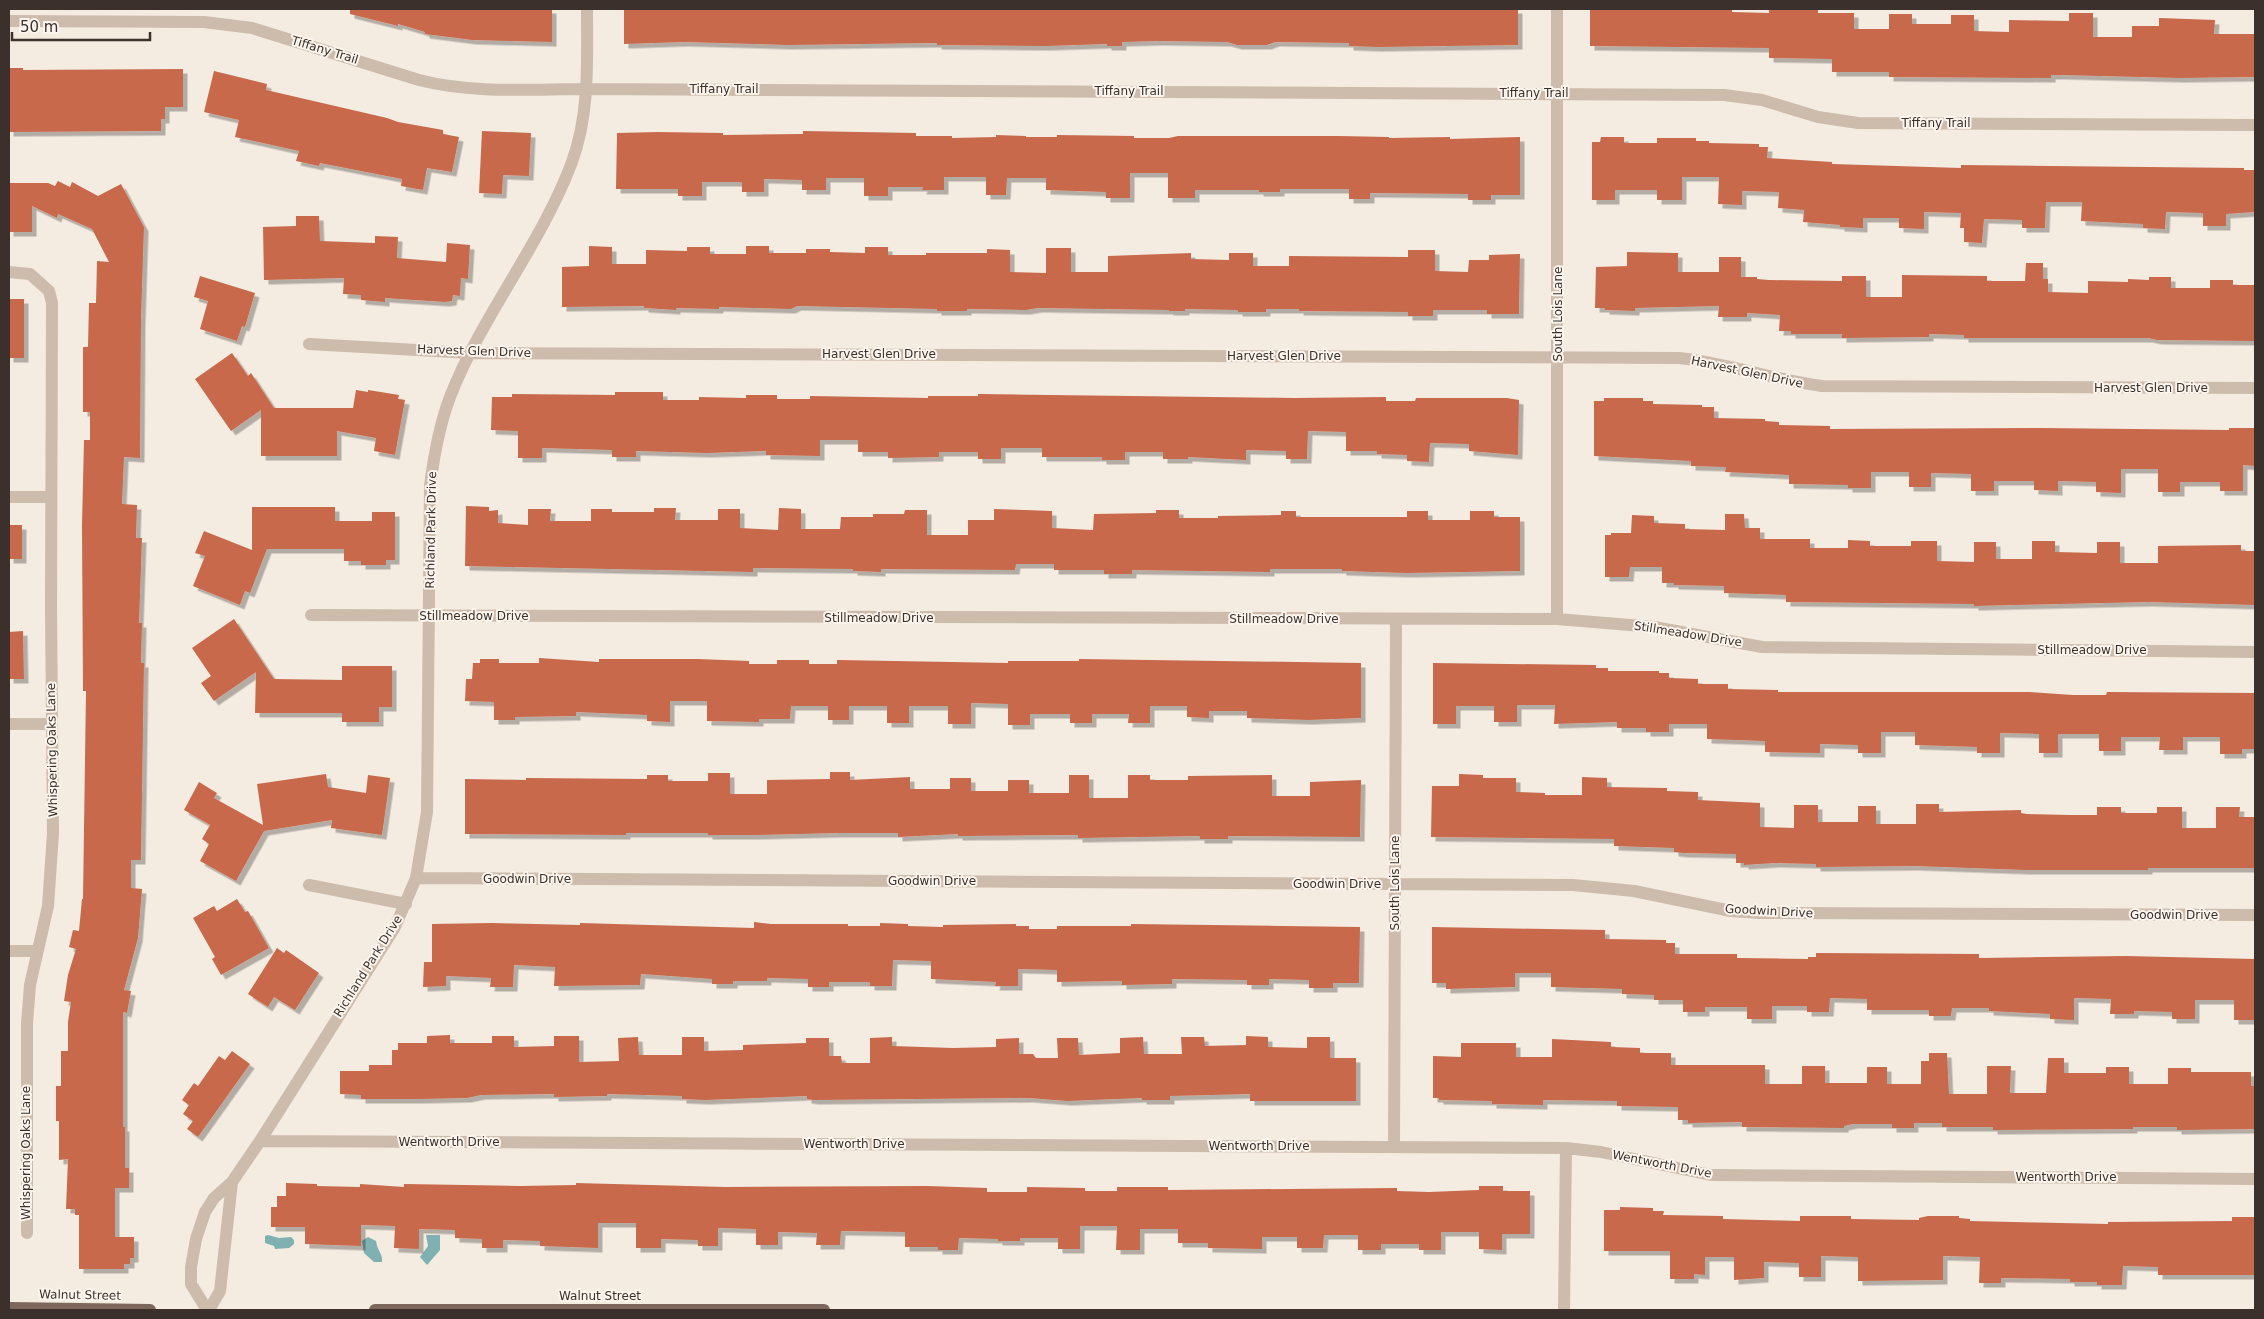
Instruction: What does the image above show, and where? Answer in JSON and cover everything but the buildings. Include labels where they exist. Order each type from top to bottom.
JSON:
[{"type":"main road","name":"Walnut Street","points":[[9,1308],[150,1310]]},
{"type":"main road","name":"Walnut Street","points":[[375,1310],[824,1310]]},
{"type":"street","name":"Richland Park Drive","points":[[232,1182],[220,1291],[208,1310],[191,1284],[191,1267],[196,1239],[205,1212],[214,1198],[232,1182],[260,1141],[395,927],[416,878],[427,812],[430,486],[436,439],[450,397],[471,353],[543,223],[572,162],[582,129],[587,89],[587,9]]},
{"type":"street","name":"South Lois Lane","points":[[1557,9],[1557,619]]},
{"type":"street","name":"Tiffany Trail","points":[[9,21],[213,23],[252,28],[446,87],[488,90],[1724,95],[1762,100],[1818,117],[1858,122],[2255,124]]},
{"type":"street","name":"Whispering Oaks Lane","points":[[9,272],[30,274],[50,291],[52,303],[52,873],[48,906],[30,985],[27,1024],[27,1233]]},
{"type":"street","name":"Harvest Glen Drive","points":[[309,344],[471,353],[1679,358],[1712,362],[1787,382],[1822,386],[2255,388]]},
{"type":"street","points":[[9,497],[51,497]]},
{"type":"street","name":"Stillmeadow Drive","points":[[311,615],[1396,620],[1557,619],[1654,627],[1762,647],[2255,652]]},
{"type":"street","name":"South Lois Lane","points":[[1394,1147],[1396,620]]},
{"type":"street","points":[[9,724],[52,724]]},
{"type":"street","name":"Goodwin Drive","points":[[416,878],[1573,885],[1634,891],[1731,911],[1760,913],[2255,915]]},
{"type":"street","points":[[309,885],[406,904]]},
{"type":"street","points":[[9,951],[37,951]]},
{"type":"street","name":"Wentworth Drive","points":[[260,1141],[1566,1148],[1601,1152],[1711,1175],[2255,1179]]},
{"type":"street","points":[[1564,1310],[1566,1148]]},
{"type":"water","points":[[426,1235],[440,1235],[440,1250],[427,1265],[420,1257],[428,1246]]},
{"type":"water","points":[[265,1236],[279,1238],[291,1237],[294,1240],[294,1244],[289,1248],[275,1249],[274,1246],[265,1243]]},
{"type":"water","points":[[368,1237],[376,1241],[382,1262],[374,1262],[364,1253],[362,1241]]}]
